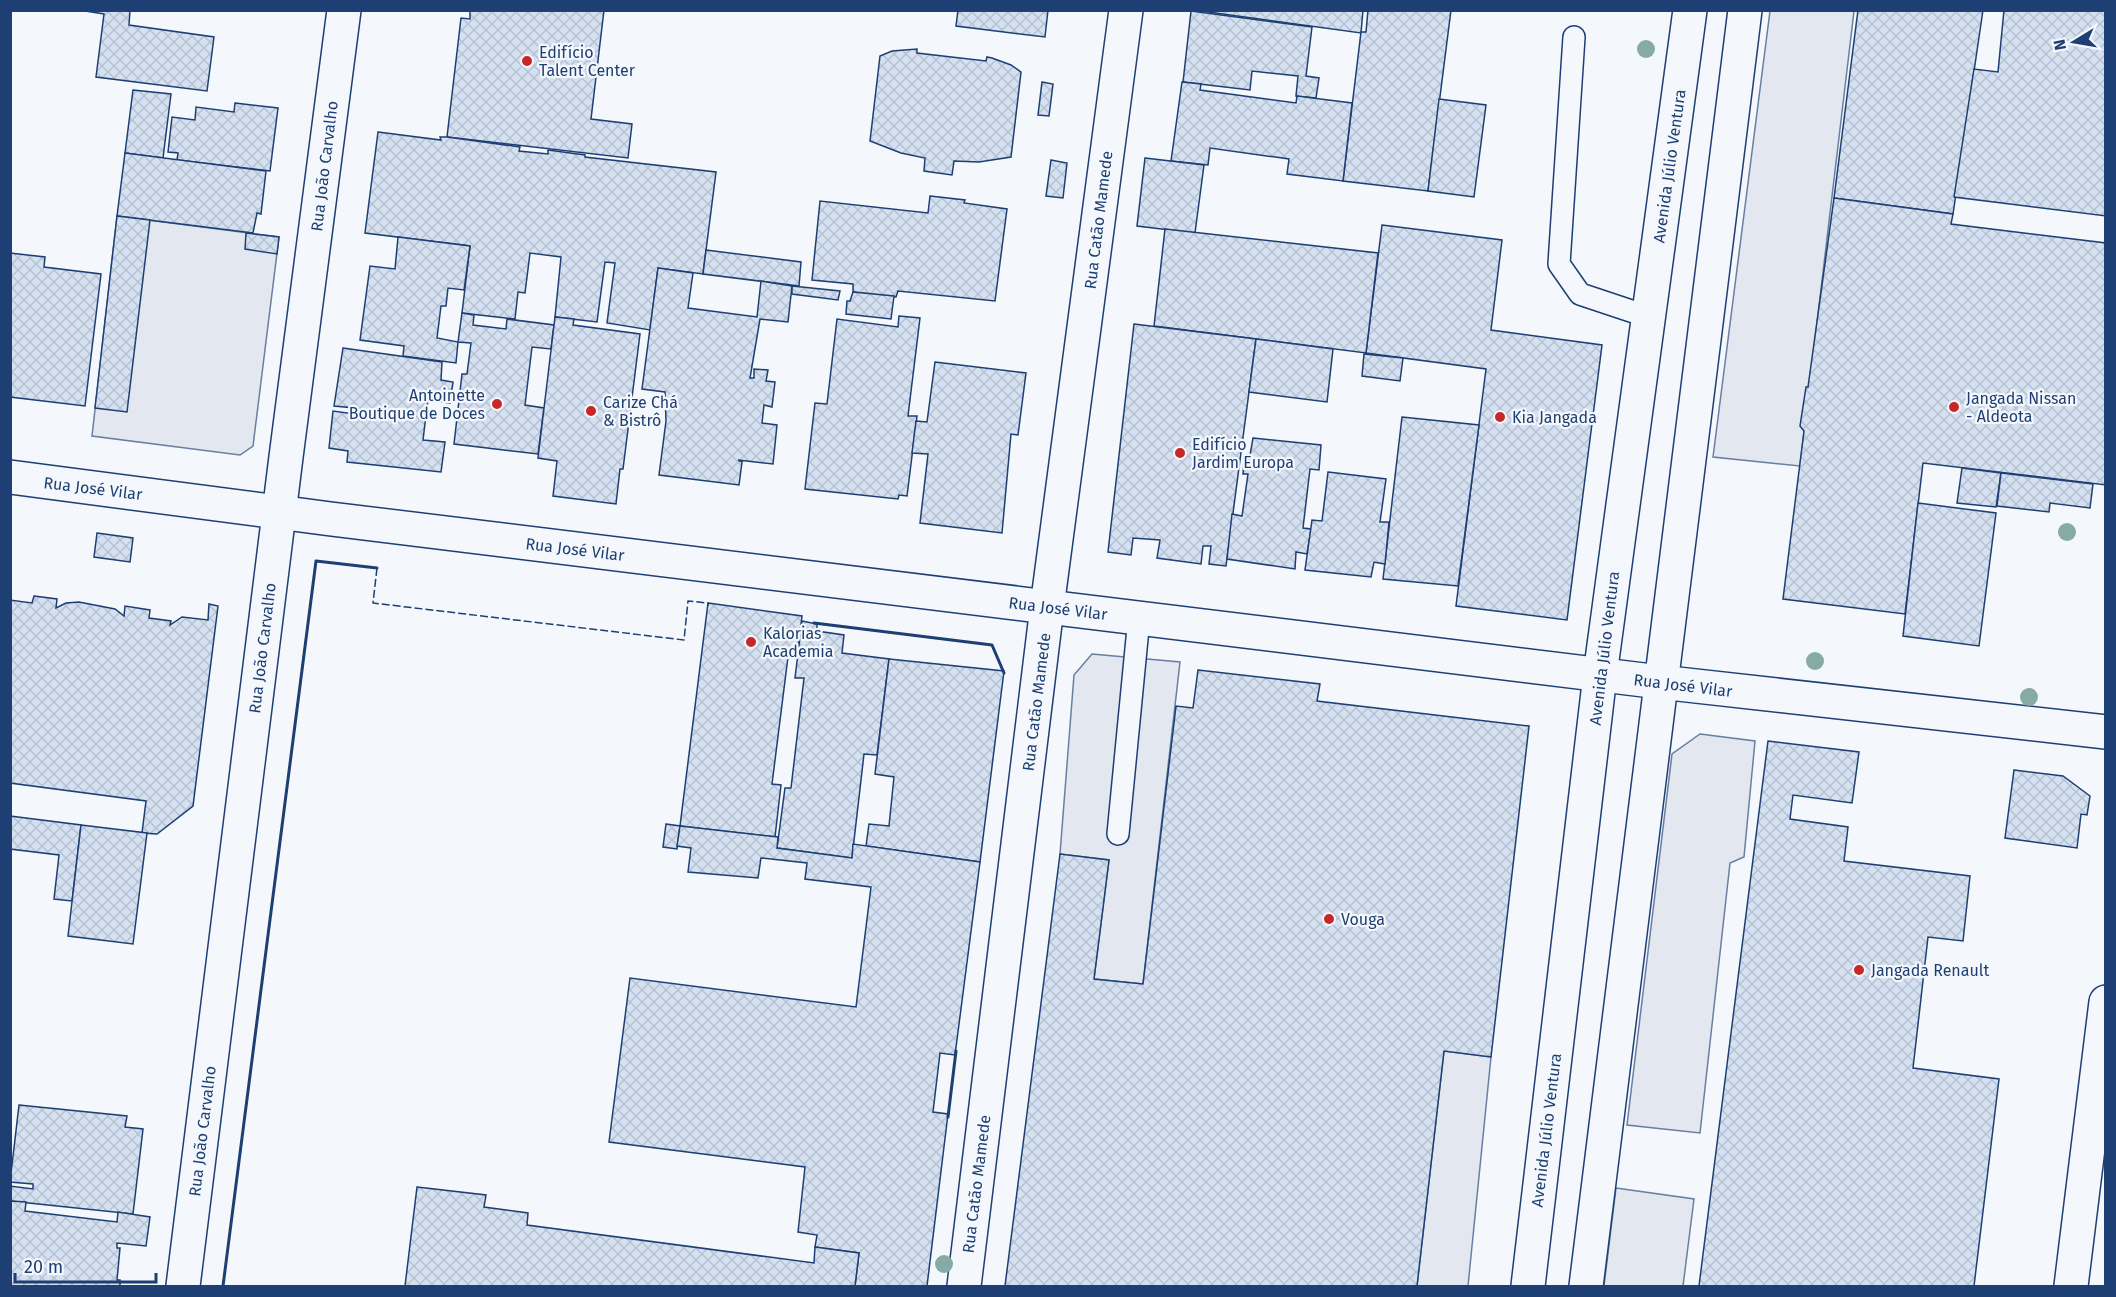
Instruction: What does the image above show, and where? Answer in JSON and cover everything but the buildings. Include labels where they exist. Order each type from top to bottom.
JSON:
[{"type":"street","name":"Rua João Carvalho","points":[[183,1287],[344,10]]},
{"type":"street","name":"Rua Catão Mamede","points":[[964,1287],[1047,607],[1126,10]]},
{"type":"street","name":"Avenida Júlio Ventura","points":[[1528,1287],[1600,675],[1690,10]]},
{"type":"street","points":[[1586,1287],[1746,10]]},
{"type":"street","name":"Rua José Vilar","points":[[10,477],[1600,675],[2106,732]]},
{"type":"street","points":[[2071,1287],[2106,1002]]},
{"type":"lane","points":[[1574,37],[1559,264],[1580,294],[1649,317]]},
{"type":"lane","points":[[1118,834],[1139,618]]},
{"type":"shaded area","points":[[1770,11],[1854,11],[1800,466],[1713,457]]},
{"type":"shaded area","points":[[117,216],[279,237],[253,446],[240,455],[92,436]]},
{"type":"shaded area","points":[[1092,654],[1180,662],[1143,984],[1094,979],[1109,860],[1060,854],[1074,675]]},
{"type":"shaded area","points":[[1700,734],[1755,741],[1744,857],[1730,863],[1700,1133],[1627,1125],[1672,754]]},
{"type":"shaded area","points":[[1444,1051],[1491,1057],[1468,1286],[1417,1286]]},
{"type":"shaded area","points":[[1616,1188],[1694,1199],[1683,1286],[1604,1286]]},
{"type":"fence","points":[[377,568],[373,603],[684,640],[688,601],[708,603],[708,606]]},
{"type":"wall","points":[[223,1286],[316,561],[377,568]]},
{"type":"wall","points":[[814,623],[992,645],[1004,673]]},
{"type":"wall","points":[[948,1117],[956,1051]]},
{"type":"place","name":"Edifício Talent Center","points":[[527,61]]},
{"type":"place","name":"Antoinette Boutique de Doces","points":[[497,404]]},
{"type":"place","name":"Jangada Nissan - Aldeota","points":[[1954,407]]},
{"type":"place","name":"Carize Chá & Bistrô","points":[[591,411]]},
{"type":"place","name":"Kia Jangada","points":[[1500,417]]},
{"type":"place","name":"Edifício Jardim Europa","points":[[1180,453]]},
{"type":"place","name":"Kalorias Academia","points":[[751,642]]},
{"type":"place","name":"Vouga","points":[[1329,919]]},
{"type":"place","name":"Jangada Renault","points":[[1859,970]]}]
